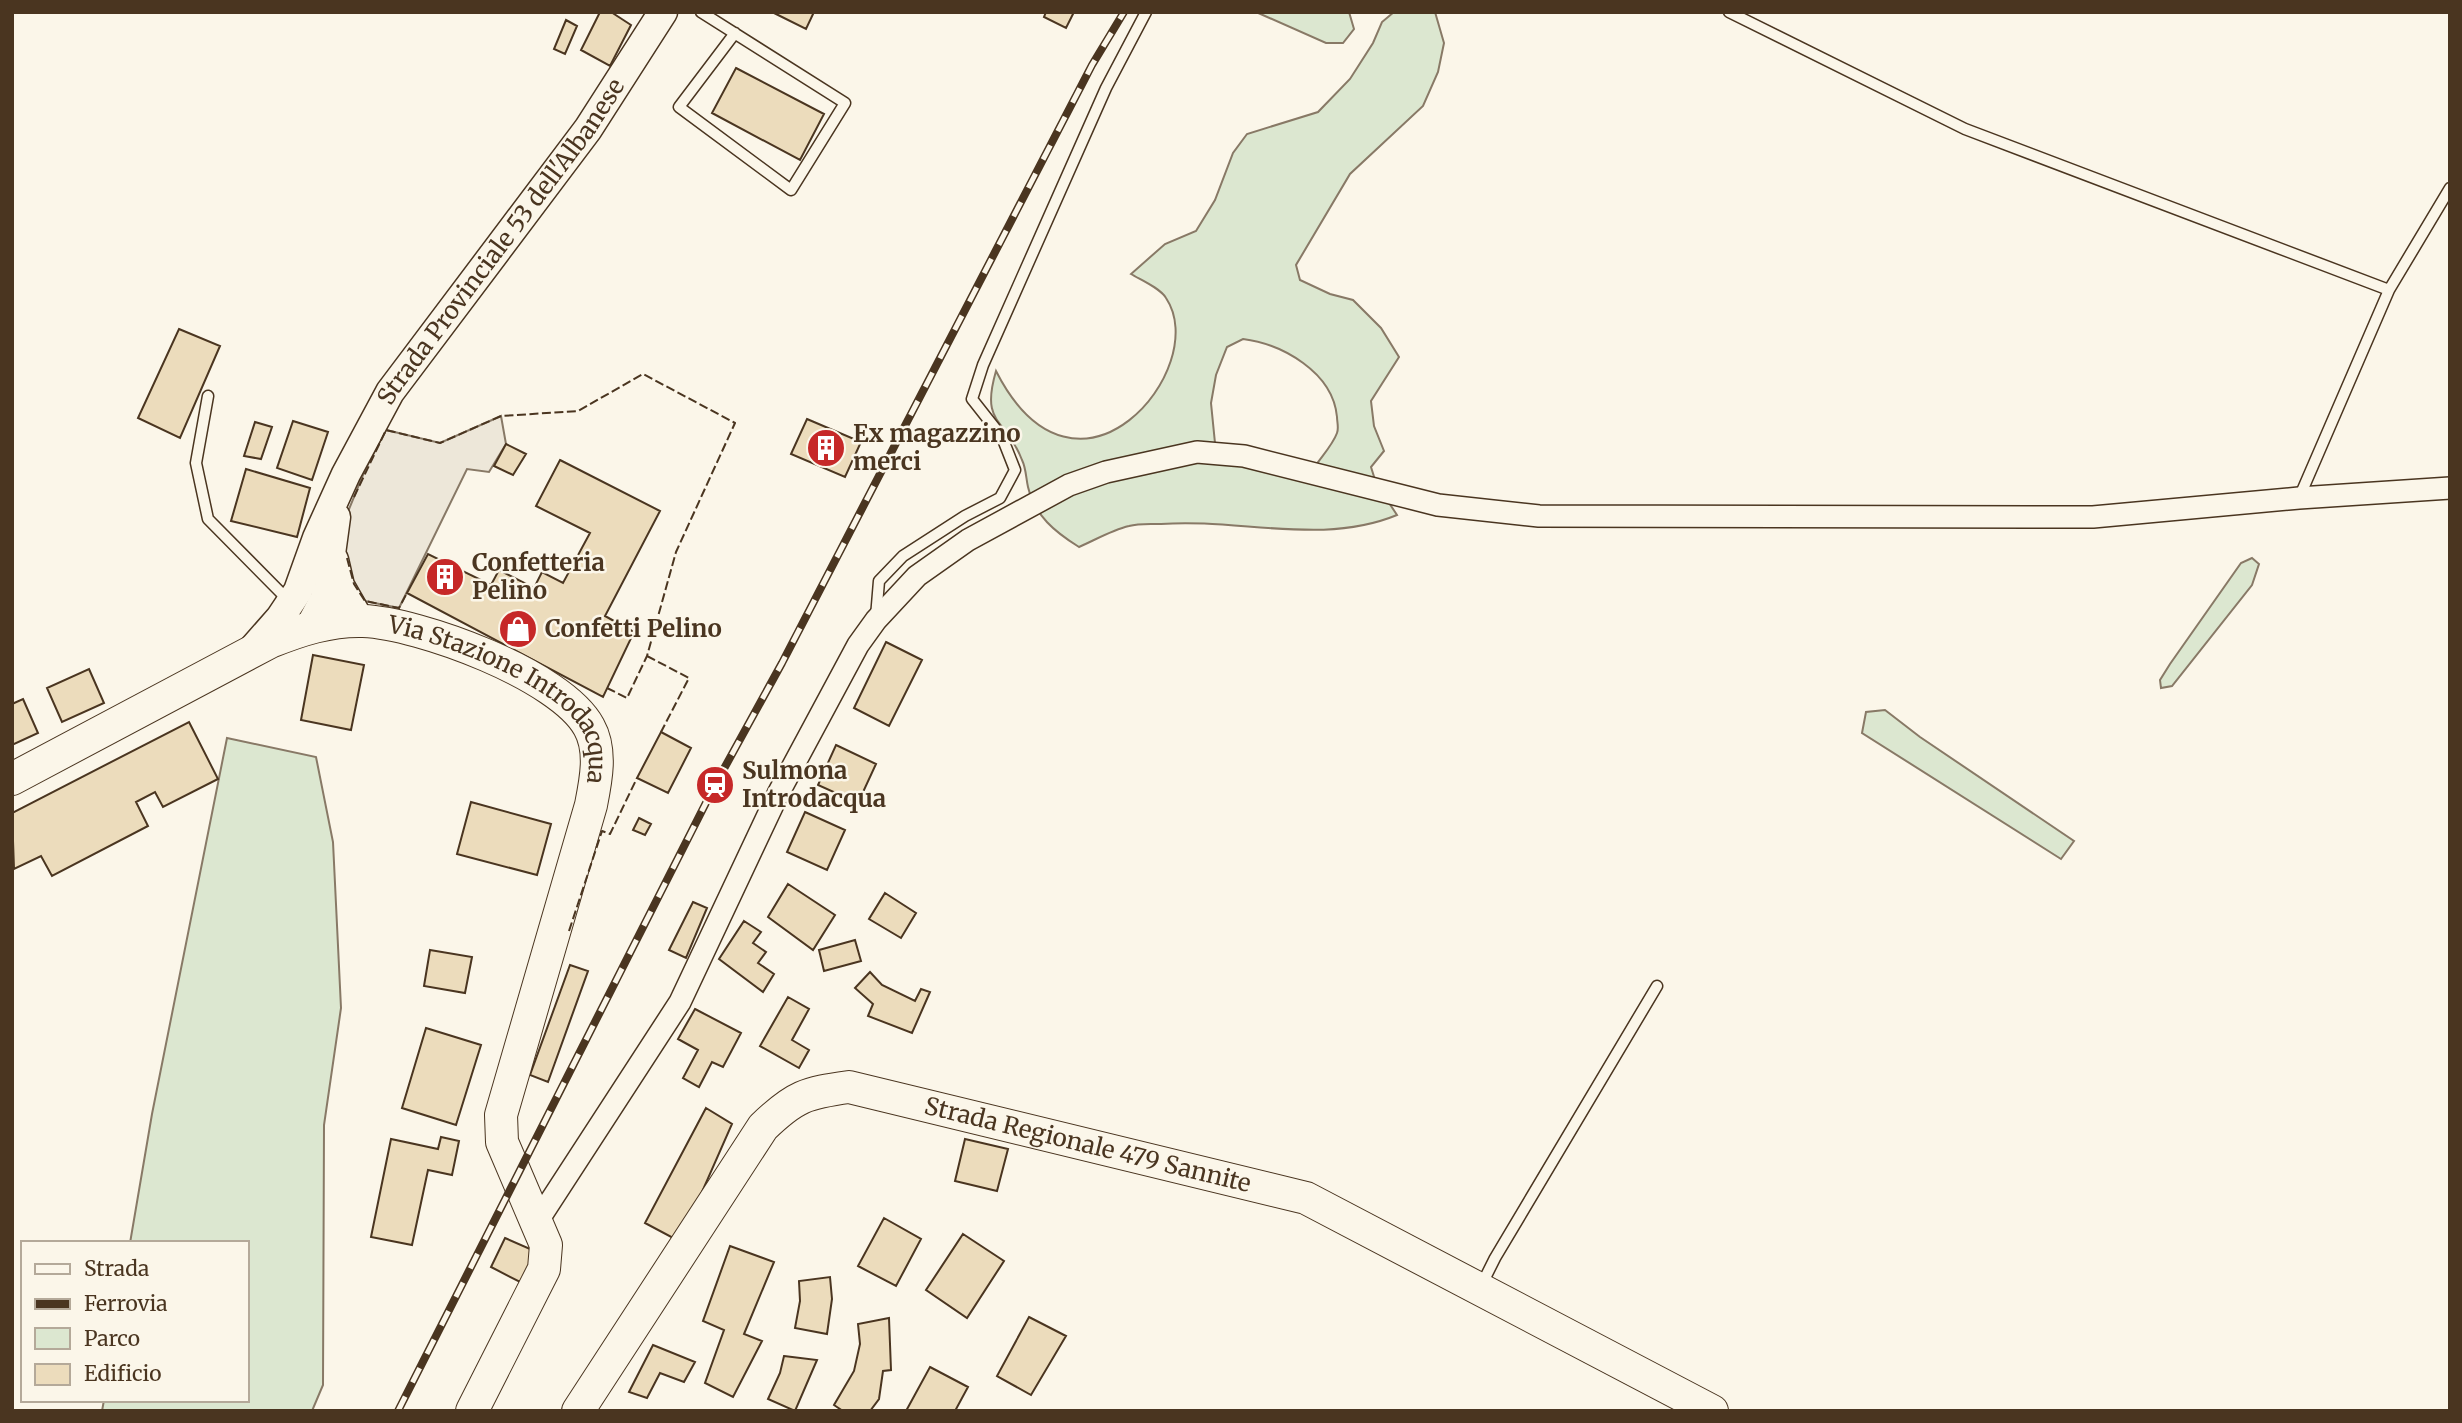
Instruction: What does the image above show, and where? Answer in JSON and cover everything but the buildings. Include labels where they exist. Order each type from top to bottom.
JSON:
[{"type":"main road","name":"Strada Provinciale 53 dell'Albanese","points":[[300,615],[304,575],[317,538],[346,474],[390,391],[588,130],[663,12]]},
{"type":"main road","name":"Strada Provinciale 53 dell'Albanese","points":[[300,615],[325,598],[336,516],[346,474]]},
{"type":"main road","name":"Strada Provinciale 53 dell'Albanese","points":[[332,551],[340,586],[360,621]]},
{"type":"main road","name":"Via Stazione Introdacqua","points":[[12,779],[249,653],[300,615],[387,623],[427,632],[484,655],[533,680],[570,706],[581,716],[593,737],[596,765],[591,805],[500,1115],[502,1142],[537,1222]]},
{"type":"main road","name":"Strada Regionale 479 Sannite","points":[[578,1411],[763,1127],[783,1108],[808,1093],[849,1087],[904,1098],[1307,1198],[1712,1411]]},
{"type":"main road","points":[[472,1411],[544,1269],[546,1245],[537,1222]]},
{"type":"street","points":[[537,1222],[680,1002],[778,794],[858,645],[876,620],[917,576],[947,555],[1069,485],[1105,472],[1197,452],[1244,456],[1438,505],[1539,516],[2093,517],[2299,498],[2450,488]]},
{"type":"lane","points":[[701,12],[735,33],[845,103],[791,190],[679,107],[735,33]]},
{"type":"lane","points":[[876,620],[879,581],[902,556],[965,516],[1000,498],[1015,470],[1002,436],[972,399],[983,365],[1106,88],[1146,12]]},
{"type":"lane","points":[[1729,12],[1965,129],[2389,290]]},
{"type":"lane","points":[[2299,498],[2389,290],[2450,188]]},
{"type":"lane","points":[[208,396],[196,463],[208,519],[300,615]]},
{"type":"lane","points":[[1480,1289],[1495,1258],[1657,986]]},
{"type":"green space","points":[[1256,12],[1349,12],[1354,29],[1343,43],[1326,43]]},
{"type":"green space","points":[[1394,12],[1435,12],[1444,43],[1438,72],[1423,106],[1350,174],[1296,265],[1300,280],[1330,294],[1353,300],[1381,328],[1399,357],[1371,401],[1374,426],[1384,451],[1371,467],[1376,483],[1397,515],[1369,524],[1339,529],[1280,529],[1190,523],[1137,524],[1116,530],[1079,547],[1054,529],[1041,515],[1031,497],[1016,446],[993,412],[991,402],[996,371],[1028,416],[1063,437],[1098,436],[1129,420],[1154,394],[1171,361],[1176,328],[1163,294],[1131,274],[1165,244],[1196,231],[1215,200],[1233,153],[1247,134],[1318,112],[1350,79],[1373,43],[1382,22]],"holes":[[[1243,339],[1274,347],[1303,363],[1316,374],[1333,401],[1338,431],[1316,465],[1215,443],[1211,403],[1216,375],[1227,347]]]},
{"type":"green space","points":[[2252,558],[2259,564],[2252,585],[2172,686],[2161,688],[2160,680],[2170,664],[2241,563]]},
{"type":"green space","points":[[1885,710],[1920,737],[2074,841],[2061,859],[1862,733],[1866,712]]},
{"type":"green space","points":[[227,738],[316,757],[333,842],[341,1008],[324,1125],[323,1385],[312,1411],[102,1411],[104,1402],[248,1402],[248,1241],[130,1241],[152,1114]]},
{"type":"shaded area","points":[[501,416],[506,444],[489,472],[467,469],[399,608],[365,601],[354,584],[344,549],[345,519],[365,470],[386,430],[440,443]]},
{"type":"railway","points":[[398,1411],[715,785],[782,663],[1092,65],[1124,12]]},
{"type":"fence","points":[[354,497],[386,430],[440,443],[501,416],[578,411],[643,374],[735,423],[676,552],[647,656],[627,698],[607,688]]},
{"type":"fence","points":[[347,558],[354,584],[365,601],[399,608],[407,593]]},
{"type":"fence","points":[[647,656],[689,678],[661,732]]},
{"type":"fence","points":[[569,931],[602,831],[610,834],[637,778]]},
{"type":"place","name":"Ex magazzino merci","points":[[826,448]]},
{"type":"place","name":"Confetteria Pelino","points":[[445,577]]},
{"type":"place","name":"Confetti Pelino","points":[[518,629]]},
{"type":"place","name":"Sulmona Introdacqua","points":[[715,785]]}]
